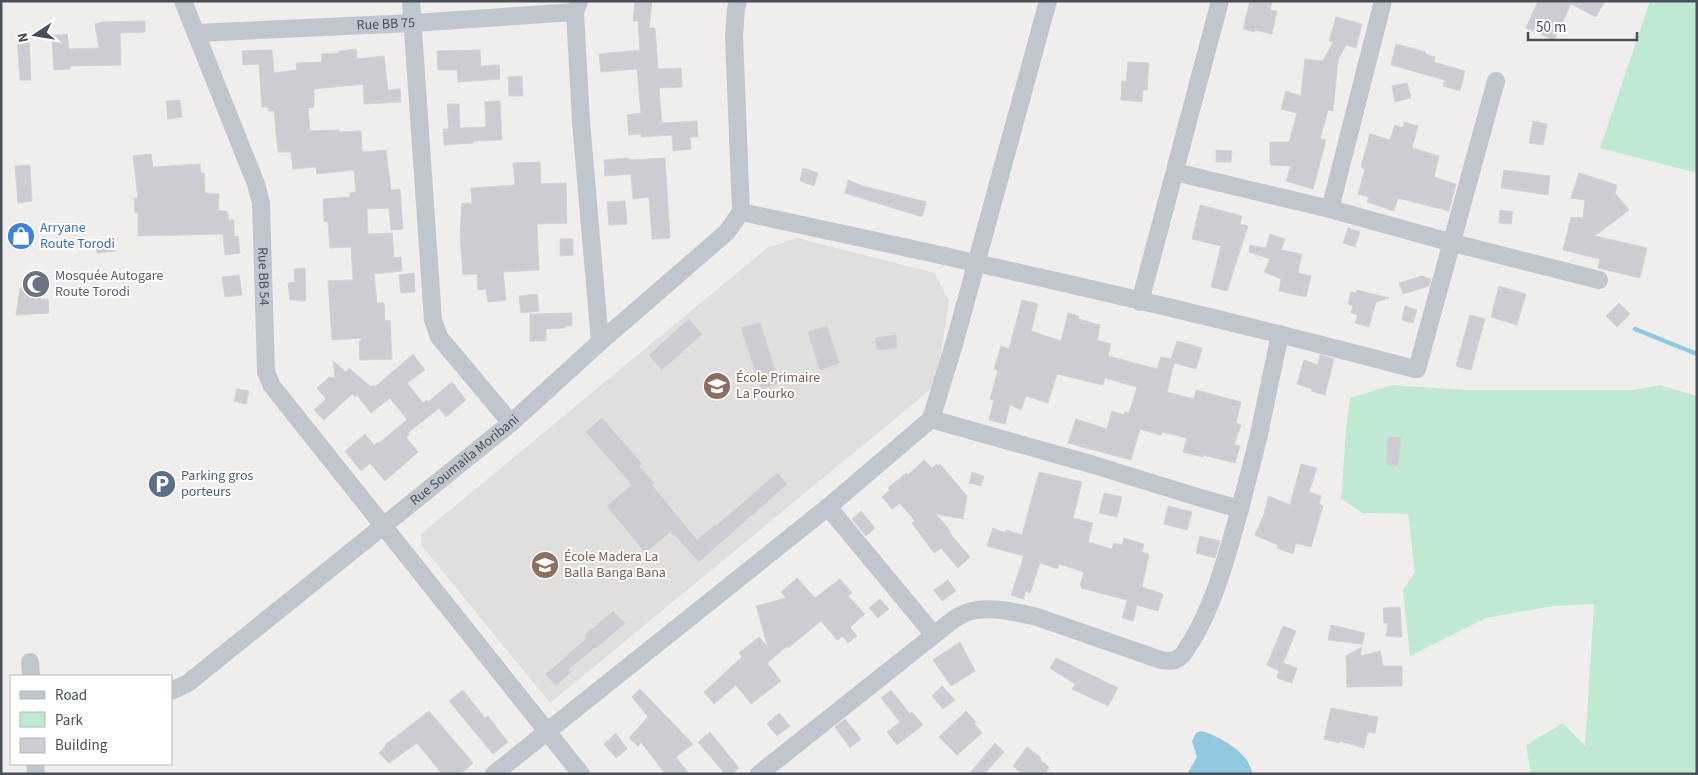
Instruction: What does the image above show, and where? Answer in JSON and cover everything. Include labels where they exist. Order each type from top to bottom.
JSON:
[{"type":"street","name":"Rue BB 54","points":[[182,1],[256,184],[261,202],[266,372],[268,379],[581,774]]},
{"type":"street","points":[[412,1],[434,320],[439,337],[511,423]]},
{"type":"street","points":[[738,1],[734,36],[741,212],[976,263],[1280,334],[1416,369],[1453,243],[1496,81]]},
{"type":"street","points":[[494,774],[828,507],[931,419],[955,341],[1048,1]]},
{"type":"street","points":[[1140,302],[1220,1]]},
{"type":"street","points":[[1330,209],[1383,1]]},
{"type":"street","name":"Rue BB 75","points":[[196,33],[413,23],[577,6]]},
{"type":"street","points":[[577,6],[581,122],[600,342]]},
{"type":"street","points":[[1175,172],[1330,209],[1599,280]]},
{"type":"street","name":"Rue Soumaila Moribani","points":[[172,691],[188,683],[511,423],[600,342],[728,232],[741,212]]},
{"type":"street","points":[[758,774],[934,635],[961,615],[969,612],[986,609],[1048,620],[1161,660],[1178,659],[1183,655],[1213,598],[1240,509],[1258,439],[1280,334]]},
{"type":"street","points":[[931,419],[1240,509]]},
{"type":"street","points":[[828,507],[934,635]]},
{"type":"shaded area","points":[[797,238],[935,273],[949,301],[936,385],[550,703],[422,546],[421,534],[767,248]]},
{"type":"green space","points":[[1650,1],[1697,1],[1697,173],[1600,148]]},
{"type":"green space","points":[[1392,385],[1466,390],[1634,390],[1660,385],[1697,396],[1697,774],[1531,774],[1526,745],[1563,723],[1585,746],[1594,604],[1553,606],[1486,618],[1410,656],[1403,590],[1415,572],[1408,514],[1362,513],[1341,499],[1350,398]]},
{"type":"water","points":[[1201,731],[1219,738],[1242,754],[1253,774],[1187,774],[1197,757],[1192,741],[1196,733]]},
{"type":"building","points":[[635,1],[652,1],[649,28],[655,28],[658,69],[681,68],[682,87],[659,88],[662,123],[697,121],[698,137],[690,137],[691,149],[673,151],[672,135],[641,137],[641,134],[629,135],[627,115],[641,113],[637,69],[601,72],[599,54],[640,50],[638,21],[633,21]]},
{"type":"building","points":[[1250,1],[1272,1],[1270,10],[1277,11],[1272,34],[1243,29]]},
{"type":"building","points":[[1538,1],[1605,1],[1596,17],[1571,4],[1554,40],[1526,28]]},
{"type":"building","points":[[1336,17],[1362,24],[1356,48],[1346,45],[1338,60],[1333,111],[1328,110],[1320,139],[1326,140],[1313,189],[1286,181],[1291,166],[1270,165],[1270,142],[1289,142],[1297,113],[1281,109],[1286,91],[1301,96],[1305,59],[1323,61],[1333,42],[1329,41]]},
{"type":"building","points":[[145,21],[145,32],[120,33],[121,65],[70,66],[70,69],[54,70],[52,36],[67,34],[69,49],[99,48],[95,24],[102,22]]},
{"type":"building","points":[[29,37],[31,80],[20,80],[17,38]]},
{"type":"building","points":[[1396,44],[1426,52],[1425,54],[1435,57],[1434,62],[1465,71],[1460,91],[1443,86],[1445,80],[1391,65]]},
{"type":"building","points":[[356,49],[357,59],[384,56],[388,90],[400,89],[401,102],[364,104],[363,84],[314,89],[314,107],[308,108],[310,131],[361,131],[362,152],[386,150],[391,190],[400,189],[403,229],[391,230],[389,208],[367,209],[368,234],[392,233],[394,258],[401,257],[402,271],[374,274],[377,303],[384,303],[385,321],[390,320],[392,359],[360,360],[359,342],[362,338],[332,340],[328,281],[353,280],[351,247],[330,248],[328,222],[324,222],[323,199],[350,197],[350,193],[356,192],[354,170],[317,174],[316,167],[293,169],[291,152],[278,152],[274,111],[268,111],[268,107],[262,107],[259,64],[243,65],[242,51],[272,50],[274,73],[297,70],[296,63],[322,62],[321,54],[339,53],[339,51]]},
{"type":"building","points":[[480,50],[481,66],[499,65],[500,79],[458,82],[457,70],[438,70],[437,51]]},
{"type":"building","points":[[1128,62],[1149,63],[1147,90],[1143,90],[1142,102],[1121,100],[1122,81],[1126,82]]},
{"type":"building","points":[[522,76],[523,96],[509,96],[508,77]]},
{"type":"building","points":[[1407,83],[1411,98],[1395,102],[1392,86]]},
{"type":"building","points":[[180,100],[182,117],[168,119],[166,101]]},
{"type":"building","points":[[500,101],[502,140],[444,145],[443,129],[449,129],[447,104],[459,104],[460,128],[486,127],[485,102]]},
{"type":"building","points":[[1533,121],[1547,124],[1543,145],[1529,143]]},
{"type":"building","points":[[1404,122],[1418,126],[1412,148],[1439,156],[1434,177],[1456,184],[1449,211],[1398,198],[1394,211],[1367,202],[1369,197],[1358,194],[1365,169],[1361,167],[1370,134],[1390,140],[1395,125],[1403,128]]},
{"type":"building","points":[[1216,150],[1232,151],[1231,162],[1216,162]]},
{"type":"building","points":[[151,154],[153,167],[200,164],[201,173],[204,173],[205,193],[219,194],[218,211],[227,211],[229,220],[234,220],[234,237],[238,236],[240,253],[225,255],[223,234],[138,236],[138,213],[135,213],[134,198],[138,198],[133,156]]},
{"type":"building","points":[[629,158],[629,160],[665,158],[670,238],[652,239],[649,197],[633,199],[631,174],[605,176],[604,160]]},
{"type":"building","points":[[540,162],[541,184],[566,183],[567,223],[537,224],[539,270],[503,272],[506,300],[488,302],[486,289],[478,290],[477,274],[463,275],[460,236],[462,203],[472,204],[471,188],[515,185],[513,163]]},
{"type":"building","points":[[30,165],[32,201],[18,203],[15,166]]},
{"type":"building","points":[[803,168],[818,173],[814,186],[800,181]]},
{"type":"building","points":[[1504,170],[1550,176],[1548,195],[1501,188]]},
{"type":"building","points":[[1579,173],[1617,185],[1615,193],[1629,210],[1595,236],[1647,248],[1640,278],[1598,268],[1600,259],[1563,250],[1571,217],[1583,218],[1585,200],[1571,198]]},
{"type":"building","points":[[848,180],[863,186],[926,202],[922,217],[845,193]]},
{"type":"building","points":[[625,201],[627,224],[609,225],[607,202]]},
{"type":"building","points":[[1200,205],[1242,216],[1240,224],[1248,226],[1227,291],[1211,287],[1221,246],[1192,239]]},
{"type":"building","points":[[1500,210],[1513,212],[1511,224],[1499,223]]},
{"type":"building","points":[[1348,228],[1360,232],[1355,247],[1343,243]]},
{"type":"building","points":[[1270,234],[1285,239],[1281,250],[1302,254],[1298,273],[1311,276],[1306,297],[1279,291],[1281,279],[1264,272],[1270,259],[1249,252],[1250,245],[1266,248]]},
{"type":"building","points":[[114,239],[115,251],[97,253],[95,242]]},
{"type":"building","points":[[560,239],[573,239],[573,255],[560,256]]},
{"type":"building","points":[[305,268],[306,301],[290,300],[288,283],[295,282],[294,269]]},
{"type":"building","points":[[414,273],[415,292],[401,293],[399,275]]},
{"type":"building","points":[[239,275],[242,295],[225,297],[222,277]]},
{"type":"building","points":[[1422,276],[1431,279],[1429,286],[1403,294],[1399,283]]},
{"type":"building","points":[[1499,286],[1526,294],[1517,325],[1491,317]]},
{"type":"building","points":[[20,288],[40,288],[41,299],[48,299],[49,313],[16,315]]},
{"type":"building","points":[[1357,290],[1389,298],[1376,302],[1369,327],[1355,323],[1358,315],[1351,313],[1353,306],[1348,304],[1351,292],[1356,293]]},
{"type":"building","points":[[537,294],[539,311],[521,313],[519,296]]},
{"type":"building","points":[[1022,300],[1038,304],[1031,331],[1061,341],[1068,313],[1079,316],[1078,319],[1100,325],[1097,340],[1111,344],[1108,356],[1157,369],[1161,357],[1171,359],[1177,341],[1202,348],[1196,369],[1174,363],[1167,392],[1194,399],[1196,390],[1241,402],[1236,423],[1241,425],[1234,445],[1240,446],[1235,463],[1183,452],[1187,438],[1162,432],[1161,435],[1140,429],[1131,460],[1068,443],[1076,419],[1107,429],[1112,411],[1124,415],[1125,412],[1129,413],[1137,387],[1105,378],[1103,385],[1057,374],[1048,403],[1026,396],[1021,410],[1010,405],[1005,424],[989,420],[994,400],[990,399],[998,370],[994,369],[1001,346],[1009,349]]},
{"type":"building","points":[[1619,303],[1630,314],[1617,327],[1606,316]]},
{"type":"building","points":[[1405,306],[1417,310],[1413,323],[1402,320]]},
{"type":"building","points":[[572,313],[572,326],[546,329],[546,341],[530,341],[530,314]]},
{"type":"building","points":[[1470,315],[1485,319],[1471,370],[1456,366]]},
{"type":"building","points":[[689,319],[702,334],[662,370],[649,355]]},
{"type":"building","points":[[760,322],[779,383],[761,389],[741,328]]},
{"type":"building","points":[[827,326],[839,363],[820,370],[808,332]]},
{"type":"building","points":[[896,335],[897,348],[877,350],[875,338]]},
{"type":"building","points":[[413,354],[425,370],[407,383],[423,403],[427,400],[428,402],[452,382],[466,400],[446,417],[439,408],[408,433],[409,435],[406,437],[418,452],[385,481],[370,463],[361,471],[345,451],[365,434],[374,445],[379,443],[407,420],[405,417],[390,398],[371,413],[357,395],[355,397],[352,394],[324,420],[314,410],[326,399],[317,388],[328,378],[335,377],[333,361],[346,372],[349,368],[371,387],[373,385],[375,387]]},
{"type":"building","points":[[1320,355],[1334,359],[1325,395],[1297,384],[1304,360],[1318,365]]},
{"type":"building","points":[[237,389],[249,391],[246,404],[234,401]]},
{"type":"building","points":[[602,418],[642,464],[639,466],[654,483],[652,485],[697,540],[777,473],[787,484],[699,562],[670,532],[645,553],[607,506],[632,485],[586,432]]},
{"type":"building","points":[[1388,437],[1401,437],[1398,466],[1386,464]]},
{"type":"building","points":[[924,460],[932,468],[940,464],[967,496],[963,519],[936,514],[970,557],[958,568],[941,548],[934,553],[912,523],[915,521],[900,503],[892,509],[882,497],[890,490],[888,488],[906,473],[908,475]]},
{"type":"building","points":[[1301,464],[1317,468],[1309,492],[1321,496],[1319,504],[1323,506],[1311,547],[1296,543],[1293,554],[1277,548],[1278,545],[1255,535],[1265,512],[1269,496],[1290,505]]},
{"type":"building","points":[[972,472],[984,476],[981,486],[969,483]]},
{"type":"building","points":[[1039,472],[1082,482],[1073,518],[1093,523],[1088,542],[1112,549],[1114,543],[1122,545],[1124,538],[1144,544],[1142,552],[1149,554],[1142,587],[1163,594],[1158,611],[1137,605],[1133,621],[1122,618],[1127,600],[1081,588],[1082,586],[1080,585],[1084,572],[1059,564],[1058,569],[1040,563],[1030,593],[1026,591],[1023,599],[1011,595],[1024,556],[987,546],[993,528],[1005,533],[1006,530],[1022,535]]},
{"type":"building","points":[[1104,493],[1122,497],[1117,517],[1099,513]]},
{"type":"building","points":[[1168,506],[1192,512],[1187,530],[1164,524]]},
{"type":"building","points":[[861,511],[875,528],[866,536],[852,519]]},
{"type":"building","points":[[1200,536],[1220,541],[1215,558],[1196,553]]},
{"type":"building","points":[[797,578],[815,598],[840,579],[852,593],[848,596],[865,614],[850,627],[857,636],[848,643],[843,636],[837,640],[821,621],[767,663],[781,681],[751,704],[736,685],[714,704],[704,692],[742,657],[739,653],[759,637],[768,647],[756,606],[786,598],[781,592]]},
{"type":"building","points":[[948,580],[956,591],[942,601],[934,590]]},
{"type":"building","points":[[880,599],[889,609],[878,618],[869,608]]},
{"type":"building","points":[[1400,607],[1402,637],[1386,636],[1388,623],[1384,623],[1383,608]]},
{"type":"building","points":[[613,611],[625,623],[568,670],[571,672],[556,686],[546,674],[587,638],[585,635]]},
{"type":"building","points":[[1331,625],[1365,633],[1362,644],[1328,640]]},
{"type":"building","points":[[1283,626],[1296,631],[1283,663],[1297,668],[1292,683],[1277,678],[1279,671],[1267,665]]},
{"type":"building","points":[[960,642],[975,671],[951,686],[933,660]]},
{"type":"building","points":[[1362,647],[1360,656],[1380,651],[1383,666],[1402,666],[1402,686],[1347,687],[1346,656]]},
{"type":"building","points":[[1056,658],[1118,688],[1108,706],[1072,689],[1075,684],[1050,668]]},
{"type":"building","points":[[942,686],[955,700],[943,709],[932,696]]},
{"type":"building","points":[[640,689],[693,744],[676,757],[689,774],[665,774],[641,742],[638,746],[629,738],[648,717],[632,697]]},
{"type":"building","points":[[463,690],[485,718],[488,716],[508,742],[493,754],[449,701]]},
{"type":"building","points":[[891,690],[910,714],[912,712],[923,725],[897,745],[887,732],[900,722],[881,698]]},
{"type":"building","points":[[1331,708],[1378,717],[1375,733],[1368,732],[1364,748],[1340,741],[1339,743],[1324,739]]},
{"type":"building","points":[[429,711],[473,763],[461,774],[442,774],[417,743],[389,763],[379,753],[385,745]]},
{"type":"building","points":[[966,711],[976,722],[974,723],[982,733],[957,755],[939,737]]},
{"type":"building","points":[[779,713],[790,726],[777,736],[767,724]]},
{"type":"building","points":[[845,719],[861,739],[850,748],[835,727]]},
{"type":"building","points":[[710,732],[739,768],[732,774],[725,774],[698,742]]},
{"type":"building","points":[[616,733],[627,749],[616,758],[604,744]]},
{"type":"building","points":[[995,743],[1004,752],[984,774],[969,774]]},
{"type":"building","points":[[1027,747],[1049,767],[1045,774],[1023,774],[1013,766]]},
{"type":"waterway","points":[[1635,329],[1697,354]]},
{"type":"place","name":"Arryane Route Torodi","points":[[21,236]]},
{"type":"place","name":"Mosquée Autogare Route Torodi","points":[[36,284]]},
{"type":"place","name":"École Primaire La Pourko","points":[[717,386]]},
{"type":"place","name":"Parking gros porteurs","points":[[162,484]]},
{"type":"place","name":"École Madera La Balla Banga Bana","points":[[545,565]]}]
